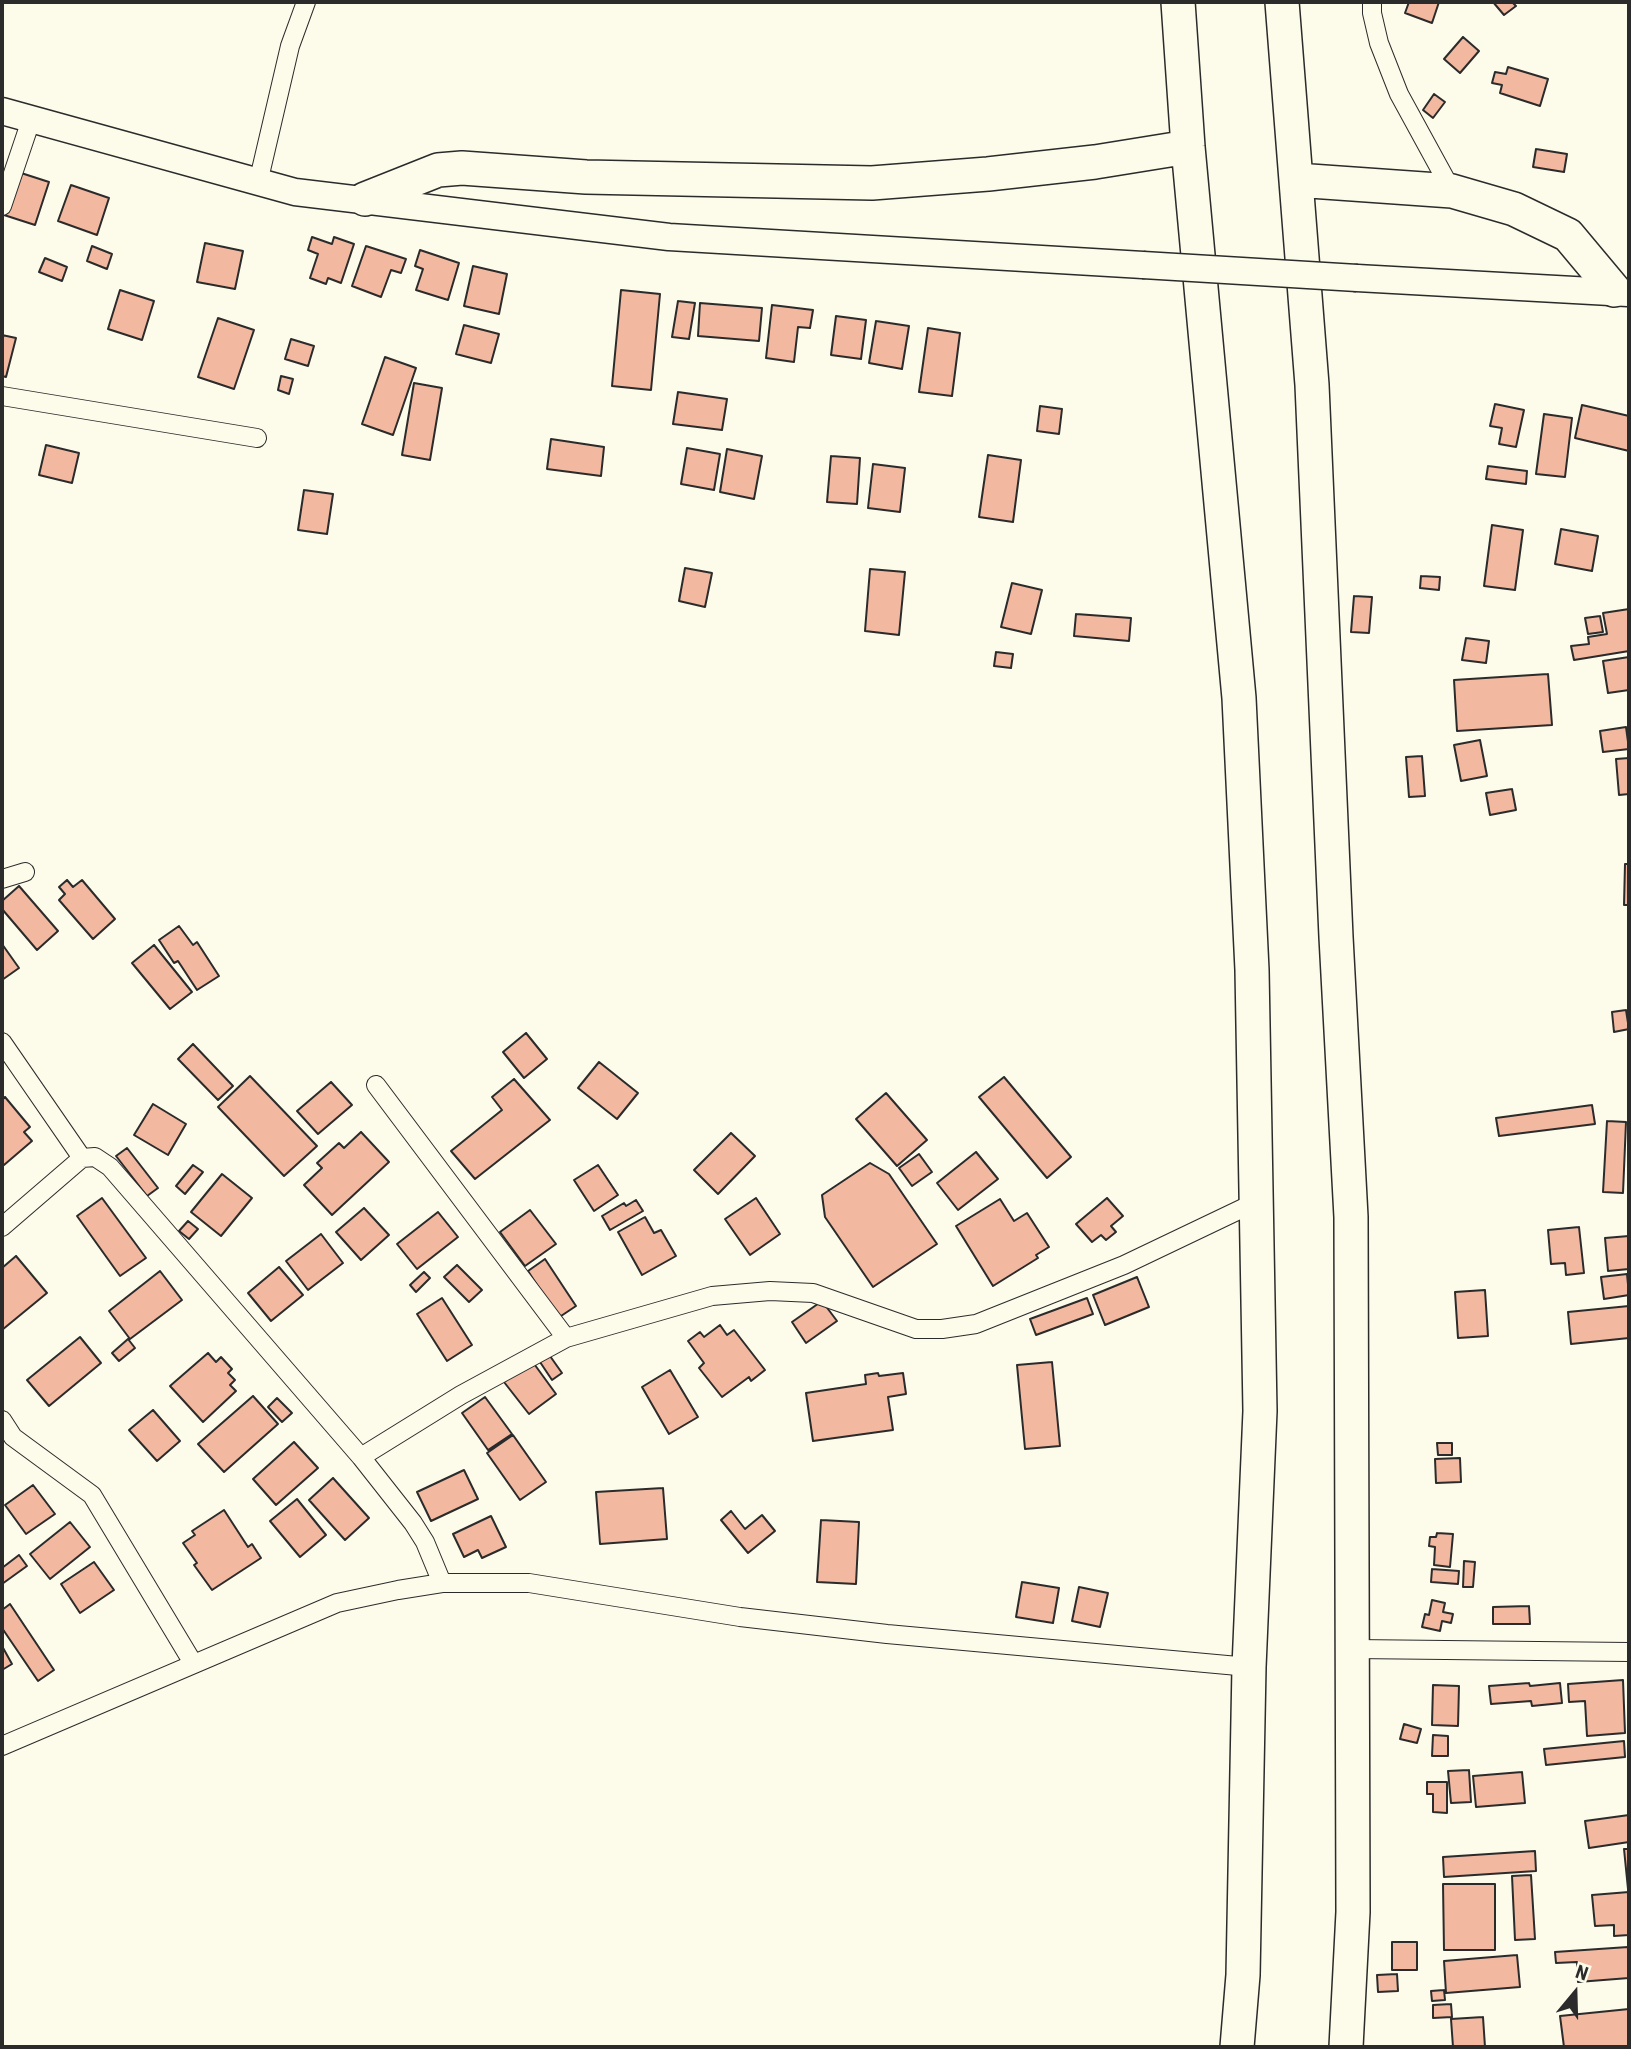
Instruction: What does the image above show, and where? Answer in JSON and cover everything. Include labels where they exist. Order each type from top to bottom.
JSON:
[{"type":"highway","points":[[1178,2],[1188,147],[1238,698],[1252,970],[1260,1411],[1250,1667],[1243,1975],[1237,2047]]},
{"type":"highway","points":[[1282,2],[1312,385],[1335,924],[1351,1217],[1353,1912],[1346,2047]]},
{"type":"highway","points":[[365,199],[438,170],[462,168],[586,177],[872,183],[1015,172],[1188,147]]},
{"type":"highway","points":[[1296,180],[1452,191],[1514,209],[1569,235],[1622,292]]},
{"type":"main road","points":[[2,111],[295,192],[669,237],[1622,292]]},
{"type":"street","points":[[258,183],[290,46],[306,2]]},
{"type":"street","points":[[1372,2],[1379,43],[1399,94],[1452,191]]},
{"type":"street","points":[[2,206],[31,120]]},
{"type":"street","points":[[2,396],[257,438]]},
{"type":"street","points":[[2,879],[25,872]]},
{"type":"street","points":[[2,1042],[82,1158]]},
{"type":"street","points":[[376,1085],[566,1339]]},
{"type":"street","points":[[2,1227],[82,1158],[95,1157],[110,1167],[360,1457],[413,1523],[425,1542],[442,1583]]},
{"type":"street","points":[[360,1457],[461,1395],[566,1339],[712,1296],[770,1291],[813,1293],[916,1329],[942,1329],[976,1324],[1124,1265],[1258,1201]]},
{"type":"street","points":[[2,1420],[13,1437],[92,1495],[193,1664]]},
{"type":"street","points":[[2,1746],[337,1603],[442,1583],[529,1583],[740,1617],[887,1634],[1250,1667]]},
{"type":"street","points":[[1354,1649],[1629,1652]]},
{"type":"building","points":[[1409,2],[1439,2],[1432,23],[1405,13]]},
{"type":"building","points":[[1493,2],[1512,2],[1516,6],[1504,15]]},
{"type":"building","points":[[1463,37],[1479,51],[1460,73],[1444,59]]},
{"type":"building","points":[[1508,67],[1548,79],[1540,106],[1500,93],[1502,85],[1492,83],[1495,72],[1506,74]]},
{"type":"building","points":[[1434,94],[1445,102],[1433,118],[1423,110]]},
{"type":"building","points":[[1536,149],[1567,154],[1564,172],[1533,167]]},
{"type":"building","points":[[18,172],[49,182],[35,225],[4,215]]},
{"type":"building","points":[[71,185],[109,198],[97,235],[58,221]]},
{"type":"building","points":[[312,237],[332,244],[334,237],[354,244],[341,283],[328,278],[326,284],[310,278],[318,254],[308,250]]},
{"type":"building","points":[[205,243],[243,251],[235,289],[197,282]]},
{"type":"building","points":[[92,246],[112,254],[107,269],[87,261]]},
{"type":"building","points":[[366,246],[406,259],[401,273],[391,270],[381,297],[352,286]]},
{"type":"building","points":[[420,250],[459,263],[448,300],[416,290],[423,269],[415,266]]},
{"type":"building","points":[[45,258],[67,267],[62,281],[39,272]]},
{"type":"building","points":[[473,266],[507,274],[499,314],[464,306]]},
{"type":"building","points":[[120,290],[154,301],[142,340],[108,329]]},
{"type":"building","points":[[621,290],[660,294],[651,390],[612,386]]},
{"type":"building","points":[[678,301],[695,303],[689,339],[672,337]]},
{"type":"building","points":[[700,303],[762,308],[759,341],[698,336]]},
{"type":"building","points":[[772,305],[813,310],[810,328],[798,327],[794,362],[766,358]]},
{"type":"building","points":[[836,316],[866,320],[861,359],[831,355]]},
{"type":"building","points":[[218,318],[254,330],[234,389],[198,377]]},
{"type":"building","points":[[876,321],[909,326],[902,369],[869,363]]},
{"type":"building","points":[[464,325],[499,334],[491,363],[456,354]]},
{"type":"building","points":[[928,328],[960,333],[952,396],[919,392]]},
{"type":"building","points":[[2,335],[16,338],[6,377],[2,376]]},
{"type":"building","points":[[291,339],[314,346],[308,366],[285,359]]},
{"type":"building","points":[[385,357],[416,368],[393,435],[362,424]]},
{"type":"building","points":[[281,376],[293,379],[289,394],[278,390]]},
{"type":"building","points":[[414,383],[442,388],[430,460],[402,455]]},
{"type":"building","points":[[678,392],[727,399],[722,430],[673,424]]},
{"type":"building","points":[[1495,404],[1524,410],[1516,447],[1499,444],[1502,428],[1490,426]]},
{"type":"building","points":[[1582,405],[1629,416],[1629,451],[1575,438]]},
{"type":"building","points":[[1040,406],[1062,409],[1059,434],[1037,431]]},
{"type":"building","points":[[1544,414],[1572,418],[1565,477],[1536,474]]},
{"type":"building","points":[[551,439],[604,447],[601,476],[547,469]]},
{"type":"building","points":[[46,445],[79,453],[72,483],[39,475]]},
{"type":"building","points":[[687,448],[720,454],[714,490],[681,484]]},
{"type":"building","points":[[727,449],[762,456],[754,499],[720,492]]},
{"type":"building","points":[[988,455],[1021,460],[1013,522],[979,517]]},
{"type":"building","points":[[831,456],[860,458],[857,504],[827,502]]},
{"type":"building","points":[[873,464],[905,468],[900,512],[868,508]]},
{"type":"building","points":[[1488,466],[1527,471],[1526,484],[1486,479]]},
{"type":"building","points":[[304,490],[333,494],[327,534],[298,530]]},
{"type":"building","points":[[1492,525],[1523,530],[1515,590],[1484,586]]},
{"type":"building","points":[[1561,529],[1598,536],[1592,571],[1555,564]]},
{"type":"building","points":[[685,568],[712,573],[705,607],[679,601]]},
{"type":"building","points":[[870,569],[905,572],[899,635],[865,631]]},
{"type":"building","points":[[1421,576],[1440,577],[1439,590],[1420,588]]},
{"type":"building","points":[[1012,583],[1042,590],[1031,634],[1001,627]]},
{"type":"building","points":[[1354,596],[1372,597],[1369,633],[1351,632]]},
{"type":"building","points":[[1629,609],[1629,651],[1574,660],[1571,646],[1589,644],[1588,637],[1607,634],[1603,613]]},
{"type":"building","points":[[1076,614],[1131,618],[1129,641],[1074,636]]},
{"type":"building","points":[[1600,616],[1603,632],[1588,634],[1585,618]]},
{"type":"building","points":[[1466,638],[1489,641],[1486,663],[1462,660]]},
{"type":"building","points":[[996,652],[1013,654],[1011,668],[994,666]]},
{"type":"building","points":[[1629,657],[1629,690],[1608,693],[1603,661]]},
{"type":"building","points":[[1548,674],[1552,725],[1457,731],[1454,680]]},
{"type":"building","points":[[1626,727],[1629,749],[1603,752],[1600,731]]},
{"type":"building","points":[[1480,740],[1487,776],[1461,781],[1454,745]]},
{"type":"building","points":[[1422,756],[1425,796],[1409,797],[1406,757]]},
{"type":"building","points":[[1629,758],[1629,794],[1619,795],[1616,759]]},
{"type":"building","points":[[1512,789],[1516,810],[1490,815],[1486,793]]},
{"type":"building","points":[[1625,864],[1629,864],[1629,905],[1624,905]]},
{"type":"building","points":[[67,880],[73,887],[82,880],[115,919],[93,939],[59,900],[65,894],[59,887]]},
{"type":"building","points":[[19,886],[58,931],[37,950],[2,909],[2,901]]},
{"type":"building","points":[[179,926],[193,945],[197,942],[219,976],[197,990],[178,961],[174,963],[159,940]]},
{"type":"building","points":[[2,944],[19,968],[2,980]]},
{"type":"building","points":[[154,945],[192,992],[170,1009],[132,963]]},
{"type":"building","points":[[1626,1010],[1629,1029],[1614,1032],[1612,1012]]},
{"type":"building","points":[[526,1033],[547,1059],[524,1078],[503,1052]]},
{"type":"building","points":[[193,1044],[233,1086],[218,1100],[178,1059]]},
{"type":"building","points":[[599,1062],[638,1093],[617,1119],[578,1088]]},
{"type":"building","points":[[250,1076],[317,1146],[284,1176],[218,1107]]},
{"type":"building","points":[[1004,1077],[1071,1157],[1047,1178],[979,1097]]},
{"type":"building","points":[[514,1079],[550,1120],[475,1179],[451,1151],[502,1110],[492,1097]]},
{"type":"building","points":[[331,1082],[352,1105],[318,1134],[297,1111]]},
{"type":"building","points":[[886,1093],[927,1140],[897,1166],[856,1119]]},
{"type":"building","points":[[5,1097],[30,1127],[24,1132],[32,1141],[4,1165],[2,1100]]},
{"type":"building","points":[[153,1104],[186,1124],[168,1155],[134,1135]]},
{"type":"building","points":[[1592,1105],[1595,1124],[1499,1136],[1496,1118]]},
{"type":"building","points":[[1607,1121],[1626,1122],[1623,1193],[1603,1192]]},
{"type":"building","points":[[361,1132],[389,1162],[332,1215],[304,1185],[322,1168],[317,1163],[339,1143],[344,1148]]},
{"type":"building","points":[[731,1133],[755,1156],[718,1194],[694,1170]]},
{"type":"building","points":[[127,1148],[158,1188],[147,1196],[116,1156]]},
{"type":"building","points":[[976,1152],[998,1179],[958,1210],[937,1183]]},
{"type":"building","points":[[919,1154],[932,1172],[912,1186],[899,1168]]},
{"type":"building","points":[[870,1163],[889,1174],[937,1244],[873,1287],[825,1217],[822,1195]]},
{"type":"building","points":[[193,1165],[203,1172],[185,1194],[176,1186]]},
{"type":"building","points":[[598,1165],[618,1195],[594,1211],[574,1180]]},
{"type":"building","points":[[222,1174],[252,1198],[221,1236],[191,1212]]},
{"type":"building","points":[[102,1198],[146,1258],[120,1276],[77,1216]]},
{"type":"building","points":[[756,1198],[780,1234],[750,1255],[725,1219]]},
{"type":"building","points":[[1107,1198],[1123,1216],[1111,1226],[1116,1232],[1106,1240],[1101,1235],[1092,1242],[1076,1224]]},
{"type":"building","points":[[1000,1199],[1014,1221],[1027,1213],[1049,1247],[1036,1255],[1038,1258],[993,1286],[956,1226]]},
{"type":"building","points":[[636,1200],[643,1211],[610,1230],[602,1216],[624,1203],[626,1206]]},
{"type":"building","points":[[364,1208],[389,1235],[361,1260],[336,1232]]},
{"type":"building","points":[[530,1210],[556,1244],[525,1266],[500,1232]]},
{"type":"building","points":[[438,1212],[458,1237],[417,1269],[397,1244]]},
{"type":"building","points":[[645,1217],[654,1233],[661,1230],[676,1256],[642,1275],[618,1232]]},
{"type":"building","points":[[188,1221],[198,1229],[189,1239],[179,1231]]},
{"type":"building","points":[[1579,1227],[1584,1273],[1566,1275],[1565,1263],[1551,1264],[1548,1230]]},
{"type":"building","points":[[321,1234],[343,1263],[308,1290],[286,1261]]},
{"type":"building","points":[[1629,1236],[1629,1269],[1608,1271],[1605,1238]]},
{"type":"building","points":[[16,1256],[47,1293],[2,1330],[2,1268]]},
{"type":"building","points":[[545,1259],[576,1306],[558,1318],[528,1271]]},
{"type":"building","points":[[457,1265],[482,1290],[469,1302],[444,1277]]},
{"type":"building","points":[[279,1267],[303,1295],[271,1321],[248,1293]]},
{"type":"building","points":[[160,1271],[182,1300],[130,1339],[109,1311]]},
{"type":"building","points":[[424,1272],[430,1278],[416,1292],[410,1285]]},
{"type":"building","points":[[1627,1274],[1629,1295],[1604,1299],[1601,1277]]},
{"type":"building","points":[[1137,1277],[1149,1307],[1105,1325],[1093,1295]]},
{"type":"building","points":[[1485,1290],[1488,1336],[1458,1338],[1455,1292]]},
{"type":"building","points":[[442,1298],[472,1345],[447,1361],[417,1314]]},
{"type":"building","points":[[1087,1298],[1093,1314],[1036,1335],[1030,1319]]},
{"type":"building","points":[[822,1301],[837,1321],[806,1343],[792,1322]]},
{"type":"building","points":[[1629,1306],[1629,1338],[1571,1344],[1568,1312]]},
{"type":"building","points":[[720,1325],[727,1335],[734,1330],[765,1370],[751,1381],[749,1377],[722,1397],[699,1368],[704,1363],[688,1341],[700,1332],[704,1337]]},
{"type":"building","points":[[80,1337],[101,1363],[49,1406],[27,1380]]},
{"type":"building","points":[[128,1339],[135,1348],[119,1361],[112,1353]]},
{"type":"building","points":[[208,1353],[216,1362],[221,1357],[232,1369],[228,1373],[235,1380],[230,1385],[236,1391],[203,1422],[170,1386]]},
{"type":"building","points":[[550,1356],[562,1373],[552,1380],[540,1362]]},
{"type":"building","points":[[532,1361],[556,1394],[529,1414],[504,1382]]},
{"type":"building","points":[[1052,1362],[1060,1446],[1025,1449],[1017,1365]]},
{"type":"building","points":[[670,1370],[698,1417],[669,1434],[642,1387]]},
{"type":"building","points":[[878,1373],[879,1376],[903,1373],[906,1394],[888,1397],[893,1430],[813,1441],[806,1393],[866,1384],[865,1375]]},
{"type":"building","points":[[253,1396],[278,1424],[224,1472],[198,1444]]},
{"type":"building","points":[[485,1397],[512,1434],[488,1450],[462,1413]]},
{"type":"building","points":[[277,1398],[292,1413],[282,1422],[268,1407]]},
{"type":"building","points":[[153,1410],[180,1441],[157,1461],[129,1430]]},
{"type":"building","points":[[513,1435],[546,1482],[520,1500],[487,1453]]},
{"type":"building","points":[[294,1442],[318,1468],[276,1505],[253,1479]]},
{"type":"building","points":[[1437,1443],[1452,1443],[1452,1455],[1438,1455]]},
{"type":"building","points":[[1460,1458],[1461,1482],[1436,1483],[1435,1459]]},
{"type":"building","points":[[464,1470],[478,1499],[431,1521],[417,1492]]},
{"type":"building","points":[[333,1478],[369,1518],[345,1540],[309,1500]]},
{"type":"building","points":[[33,1485],[55,1514],[26,1534],[5,1505]]},
{"type":"building","points":[[663,1488],[667,1539],[600,1544],[596,1492]]},
{"type":"building","points":[[297,1499],[326,1535],[300,1557],[270,1521]]},
{"type":"building","points":[[224,1510],[248,1547],[252,1544],[261,1558],[212,1590],[194,1565],[197,1563],[183,1543],[195,1535],[192,1531]]},
{"type":"building","points":[[731,1511],[745,1529],[762,1515],[775,1531],[748,1553],[721,1520]]},
{"type":"building","points":[[491,1516],[506,1547],[482,1558],[478,1550],[464,1557],[453,1534]]},
{"type":"building","points":[[821,1520],[859,1522],[856,1584],[817,1582]]},
{"type":"building","points":[[70,1522],[90,1547],[50,1579],[30,1554]]},
{"type":"building","points":[[1437,1533],[1453,1534],[1450,1567],[1434,1565],[1435,1547],[1429,1546],[1430,1537],[1436,1537]]},
{"type":"building","points":[[19,1555],[27,1566],[2,1584],[2,1568]]},
{"type":"building","points":[[1464,1561],[1475,1562],[1473,1587],[1463,1587]]},
{"type":"building","points":[[94,1562],[114,1590],[80,1613],[61,1584]]},
{"type":"building","points":[[1432,1569],[1459,1571],[1458,1584],[1431,1582]]},
{"type":"building","points":[[1022,1582],[1059,1588],[1053,1623],[1016,1617]]},
{"type":"building","points":[[1079,1587],[1108,1593],[1100,1627],[1072,1621]]},
{"type":"building","points":[[1432,1600],[1445,1603],[1443,1612],[1453,1614],[1451,1623],[1442,1621],[1440,1631],[1422,1627],[1425,1614],[1429,1615]]},
{"type":"building","points":[[10,1604],[54,1670],[38,1681],[2,1628],[2,1610]]},
{"type":"building","points":[[1529,1606],[1530,1624],[1493,1624],[1493,1607]]},
{"type":"building","points":[[2,1646],[12,1664],[2,1670]]},
{"type":"building","points":[[1623,1680],[1625,1733],[1587,1736],[1585,1701],[1569,1702],[1568,1684]]},
{"type":"building","points":[[1529,1683],[1530,1686],[1560,1683],[1562,1703],[1532,1706],[1531,1701],[1491,1704],[1489,1686]]},
{"type":"building","points":[[1433,1685],[1459,1686],[1458,1726],[1432,1725]]},
{"type":"building","points":[[1404,1724],[1421,1729],[1417,1743],[1400,1739]]},
{"type":"building","points":[[1433,1735],[1448,1736],[1448,1756],[1432,1756]]},
{"type":"building","points":[[1624,1741],[1625,1757],[1546,1765],[1544,1749]]},
{"type":"building","points":[[1469,1770],[1471,1802],[1451,1803],[1448,1771]]},
{"type":"building","points":[[1522,1772],[1525,1803],[1476,1807],[1473,1776]]},
{"type":"building","points":[[1427,1782],[1447,1782],[1447,1813],[1433,1812],[1433,1794],[1427,1794]]},
{"type":"building","points":[[1629,1815],[1629,1842],[1589,1848],[1585,1821]]},
{"type":"building","points":[[1624,1849],[1629,1849],[1628,1889]]},
{"type":"building","points":[[1535,1851],[1536,1871],[1444,1877],[1443,1857]]},
{"type":"building","points":[[1531,1875],[1535,1939],[1515,1940],[1512,1876]]},
{"type":"building","points":[[1443,1884],[1495,1884],[1495,1950],[1444,1950]]},
{"type":"building","points":[[1629,1892],[1629,1935],[1614,1936],[1614,1925],[1595,1926],[1592,1895]]},
{"type":"building","points":[[1392,1942],[1417,1942],[1417,1970],[1392,1970]]},
{"type":"building","points":[[1628,1947],[1629,1978],[1578,1982],[1577,1962],[1556,1963],[1555,1952]]},
{"type":"building","points":[[1517,1955],[1520,1987],[1446,1993],[1444,1961]]},
{"type":"building","points":[[1397,1974],[1398,1991],[1378,1992],[1377,1975]]},
{"type":"building","points":[[1444,1990],[1445,2000],[1432,2001],[1431,1991]]},
{"type":"building","points":[[1451,2004],[1452,2017],[1433,2018],[1433,2005]]},
{"type":"building","points":[[1629,2009],[1629,2047],[1564,2047],[1560,2016]]},
{"type":"building","points":[[1483,2017],[1485,2047],[1453,2047],[1451,2019]]}]
